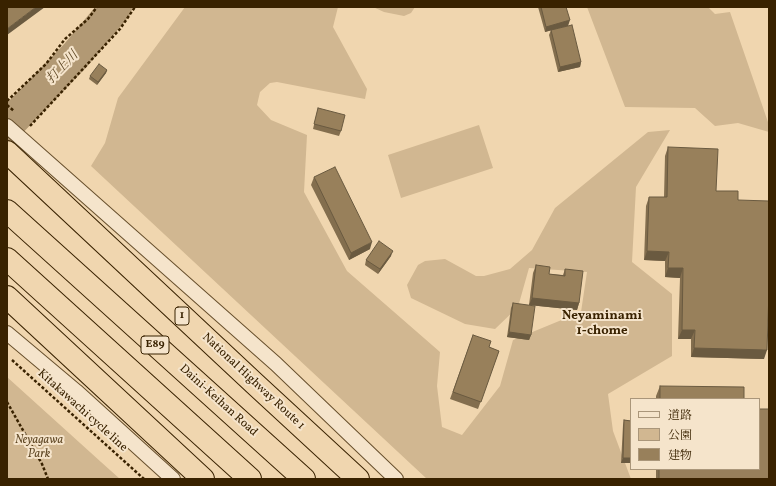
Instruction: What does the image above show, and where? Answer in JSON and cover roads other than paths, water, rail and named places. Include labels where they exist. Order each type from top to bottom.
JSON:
[{"type":"highway","name":"National Highway Route 1","points":[[13,145],[249,379],[358,479]]},
{"type":"highway","name":"Daini-Keihan Road","points":[[7,211],[304,479]]},
{"type":"highway","points":[[7,259],[250,479]]},
{"type":"highway","points":[[7,297],[203,479]]},
{"type":"street","points":[[7,126],[13,145],[276,364],[396,479]]},
{"type":"street","points":[[7,332],[76,391],[173,479]]},
{"type":"waterway","name":"打上川","points":[[7,126],[75,56],[116,7]]},
{"type":"district","name":"Neyaminami 1-chome","points":[[602,324]]},
{"type":"park label","name":"Neyagawa Park","points":[[39,448]]}]
